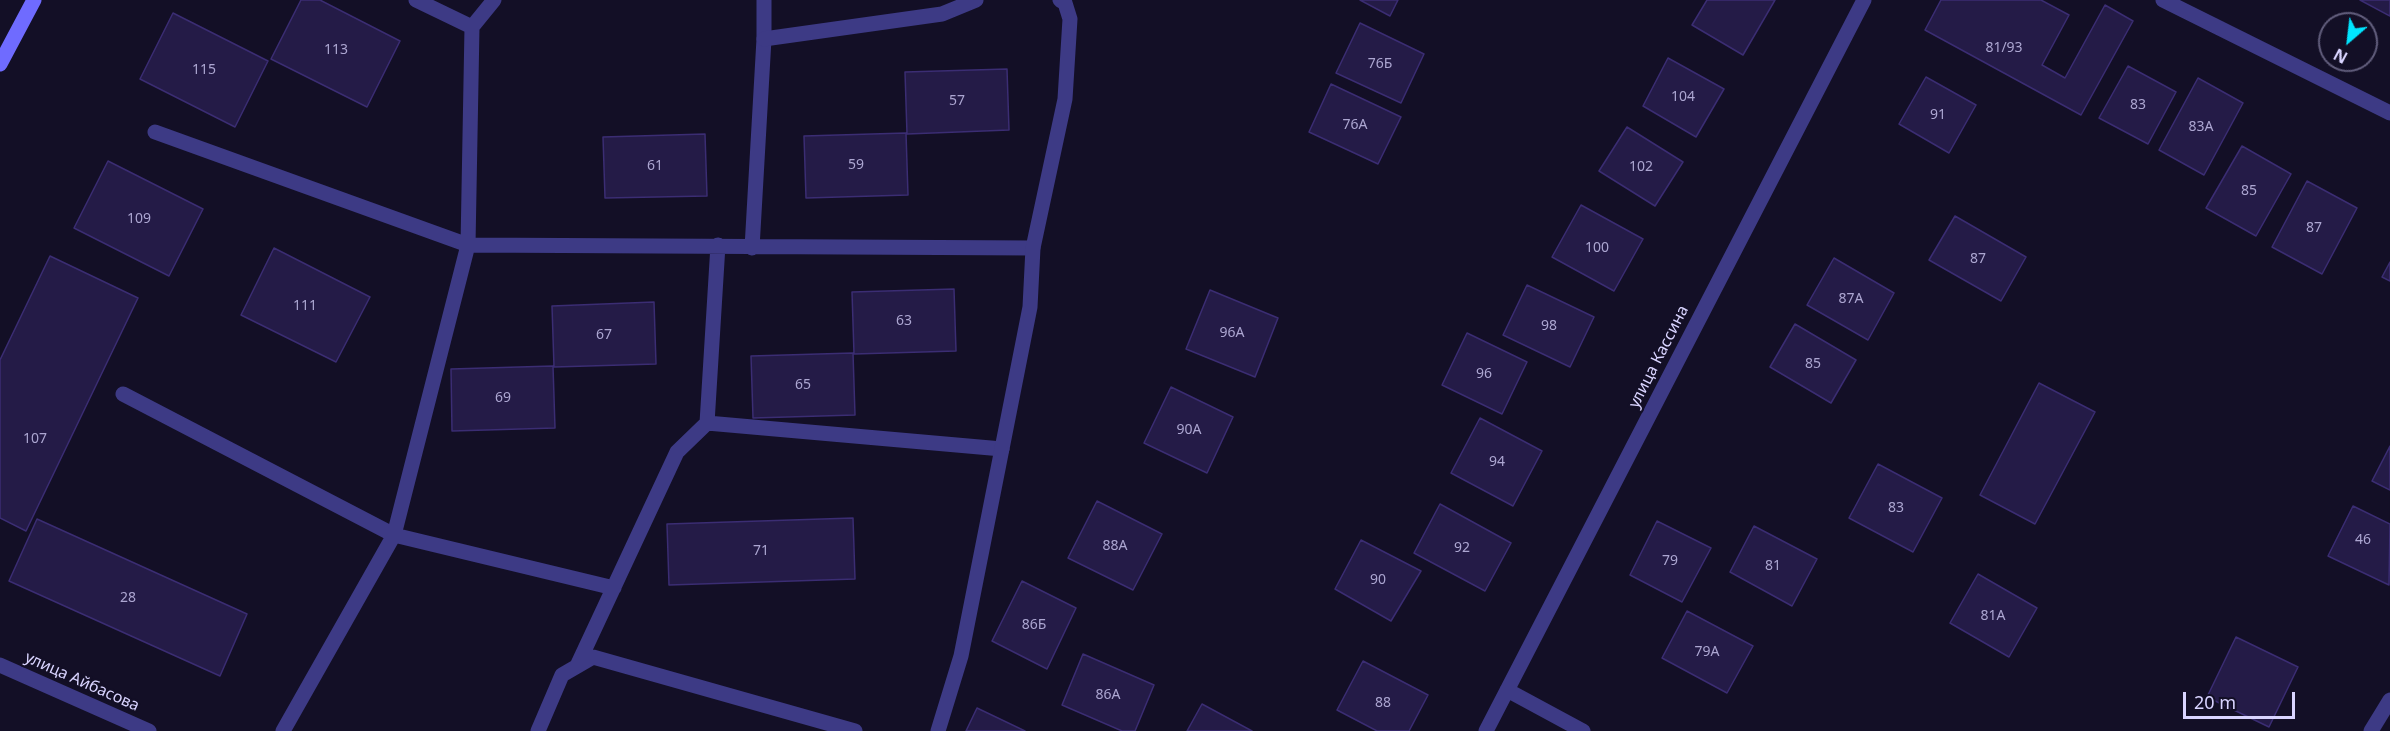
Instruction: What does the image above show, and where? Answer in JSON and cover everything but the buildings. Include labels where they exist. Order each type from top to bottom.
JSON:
[{"type":"main road","points":[[0,64],[34,0]]},
{"type":"street","points":[[416,0],[472,27]]},
{"type":"street","points":[[284,731],[394,535],[468,245],[472,27],[494,0]]},
{"type":"street","points":[[752,248],[764,39],[764,0]]},
{"type":"street","points":[[764,39],[942,14],[976,0]]},
{"type":"street","points":[[938,731],[960,656],[1002,449],[1030,307],[1033,248],[1065,99],[1070,19],[1065,3],[1060,0]]},
{"type":"street","name":"улица Кассина","points":[[1486,731],[1864,0]]},
{"type":"street","points":[[2163,0],[2390,113]]},
{"type":"street","points":[[155,132],[468,245],[1033,248]]},
{"type":"street","points":[[577,666],[677,453],[707,423],[718,245]]},
{"type":"street","points":[[123,394],[394,535],[614,588]]},
{"type":"street","points":[[707,423],[1002,449]]},
{"type":"street","points":[[538,731],[562,675],[593,657],[855,731]]},
{"type":"street","name":"улица Айбасова","points":[[0,665],[149,731]]},
{"type":"street","points":[[1507,690],[1583,731]]},
{"type":"street","points":[[2371,731],[2390,700]]}]
